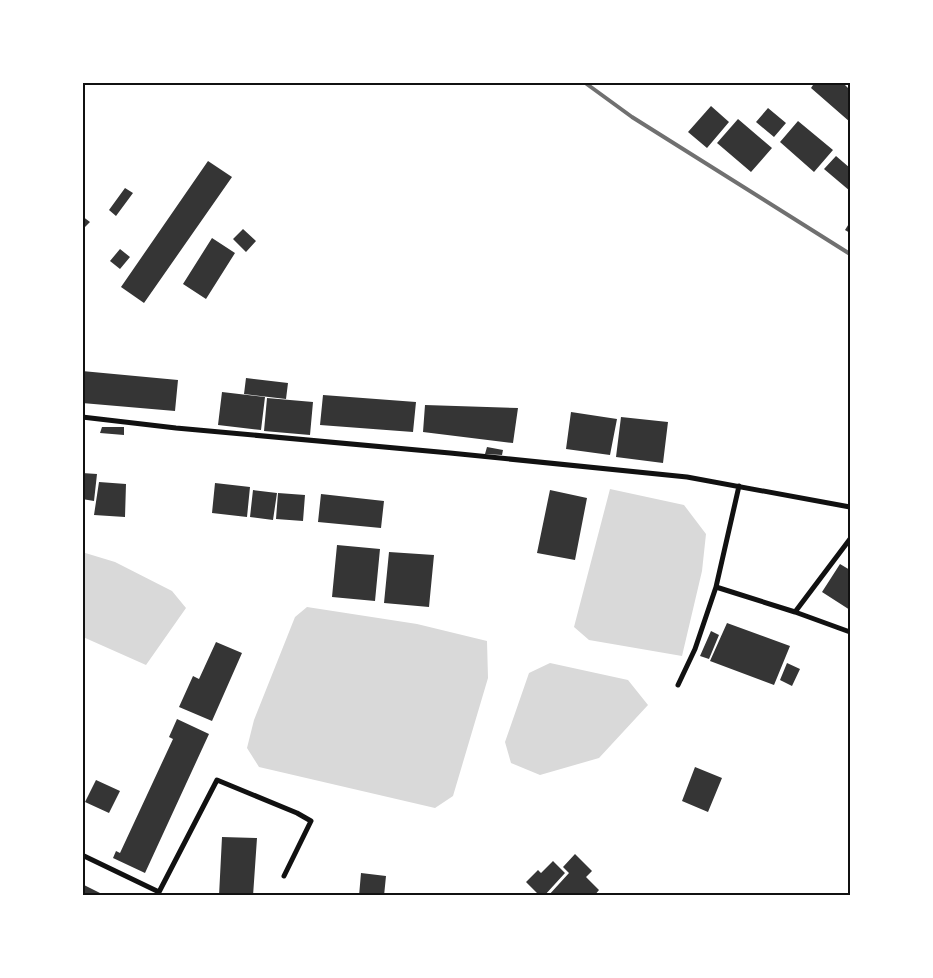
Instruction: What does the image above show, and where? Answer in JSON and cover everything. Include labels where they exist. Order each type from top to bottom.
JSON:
[{"type":"street","points":[[82,417],[176,428],[299,438],[687,477],[850,507]]},
{"type":"street","points":[[678,685],[695,649],[716,587],[739,486]]},
{"type":"street","points":[[795,612],[850,539]]},
{"type":"street","points":[[716,587],[850,632]]},
{"type":"street","points":[[82,855],[160,892],[217,780],[311,820],[284,876]]},
{"type":"shaded area","points":[[610,489],[684,505],[706,534],[702,571],[682,656],[589,640],[574,627]]},
{"type":"shaded area","points":[[82,552],[115,562],[172,591],[186,608],[146,665],[83,637]]},
{"type":"shaded area","points":[[307,607],[417,624],[487,641],[488,678],[453,796],[435,808],[259,767],[247,748],[254,720],[295,617]]},
{"type":"shaded area","points":[[550,663],[628,680],[648,705],[599,758],[540,775],[511,763],[505,742],[529,673]]},
{"type":"building","points":[[815,82],[842,82],[850,90],[850,122],[811,88]]},
{"type":"building","points":[[711,106],[729,122],[707,148],[688,132]]},
{"type":"building","points":[[768,108],[786,123],[774,137],[756,122]]},
{"type":"building","points":[[738,119],[772,148],[751,172],[717,143]]},
{"type":"building","points":[[798,121],[833,150],[814,172],[780,142]]},
{"type":"building","points":[[836,156],[850,168],[850,191],[824,169]]},
{"type":"building","points":[[208,161],[232,177],[144,303],[121,287]]},
{"type":"building","points":[[125,188],[133,193],[116,216],[109,210]]},
{"type":"building","points":[[82,216],[90,222],[82,230]]},
{"type":"building","points":[[850,222],[850,233],[845,230]]},
{"type":"building","points":[[243,229],[256,241],[246,252],[233,239]]},
{"type":"building","points":[[212,238],[235,253],[206,299],[183,284]]},
{"type":"building","points":[[120,249],[130,257],[120,269],[110,261]]},
{"type":"building","points":[[82,371],[178,380],[175,411],[82,403]]},
{"type":"building","points":[[246,378],[288,383],[286,399],[244,394]]},
{"type":"building","points":[[222,392],[265,397],[261,430],[218,425]]},
{"type":"building","points":[[323,395],[416,402],[413,432],[320,425]]},
{"type":"building","points":[[267,398],[313,402],[310,435],[264,431]]},
{"type":"building","points":[[425,405],[518,408],[513,443],[423,432]]},
{"type":"building","points":[[571,412],[617,419],[610,455],[566,449]]},
{"type":"building","points":[[621,417],[668,422],[663,463],[616,457]]},
{"type":"building","points":[[102,427],[124,427],[124,435],[100,433]]},
{"type":"building","points":[[487,447],[503,450],[502,455],[485,454]]},
{"type":"building","points":[[82,473],[97,474],[94,501],[82,499]]},
{"type":"building","points":[[99,482],[126,484],[125,517],[94,515]]},
{"type":"building","points":[[215,483],[250,487],[247,517],[212,513]]},
{"type":"building","points":[[253,490],[277,493],[273,520],[250,517]]},
{"type":"building","points":[[550,490],[587,498],[575,560],[537,553]]},
{"type":"building","points":[[278,493],[305,495],[303,521],[276,519]]},
{"type":"building","points":[[321,494],[384,501],[381,528],[318,522]]},
{"type":"building","points":[[337,545],[380,549],[375,601],[332,597]]},
{"type":"building","points":[[389,552],[434,555],[429,607],[384,603]]},
{"type":"building","points":[[840,564],[850,570],[850,610],[822,592]]},
{"type":"building","points":[[727,623],[790,646],[774,685],[710,661]]},
{"type":"building","points":[[711,631],[719,635],[709,659],[700,656]]},
{"type":"building","points":[[216,642],[242,653],[212,721],[179,707],[193,676],[199,679]]},
{"type":"building","points":[[787,663],[800,669],[792,686],[780,680]]},
{"type":"building","points":[[177,719],[209,734],[145,873],[113,858],[116,851],[120,853],[173,739],[169,737]]},
{"type":"building","points":[[695,767],[722,778],[708,812],[682,801]]},
{"type":"building","points":[[96,780],[120,791],[109,813],[85,802]]},
{"type":"building","points":[[222,837],[257,838],[253,896],[219,896]]},
{"type":"building","points":[[575,854],[592,871],[586,877],[599,890],[594,896],[548,896],[569,873],[563,867]]},
{"type":"building","points":[[553,861],[565,873],[544,896],[540,896],[526,882],[538,870],[541,873]]},
{"type":"building","points":[[361,873],[386,876],[384,896],[359,896]]},
{"type":"building","points":[[82,884],[106,896],[82,896]]},
{"type":"railway","points":[[584,82],[632,117],[850,254]]}]
